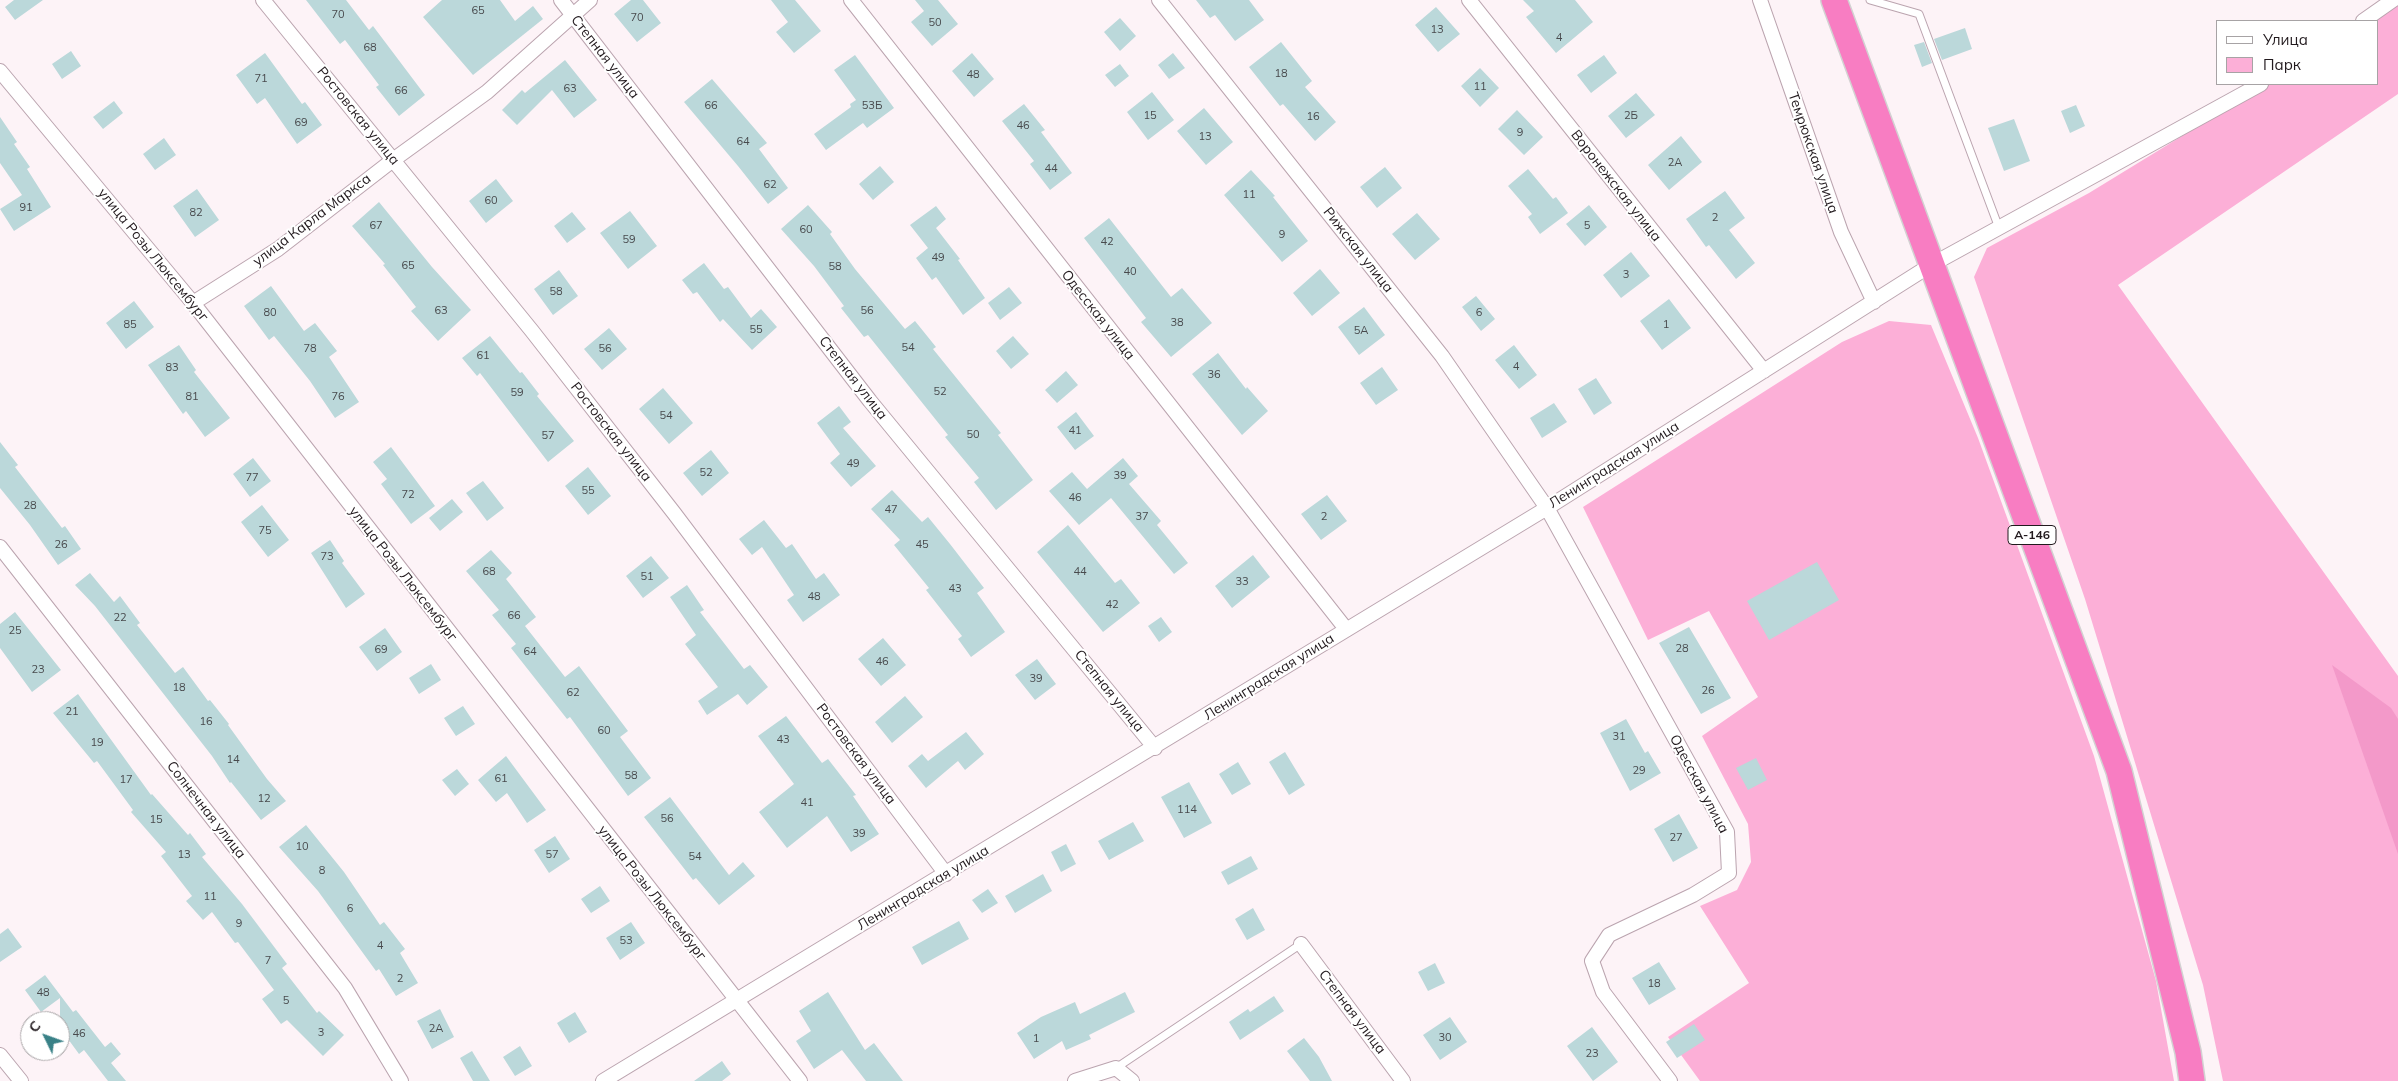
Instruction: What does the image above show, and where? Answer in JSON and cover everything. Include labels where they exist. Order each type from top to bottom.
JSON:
[{"type":"highway","name":"А-146","points":[[1834,0],[2120,771],[2188,1052],[2192,1081]]},
{"type":"street","name":"Ростовская улица","points":[[263,0],[532,331],[662,498],[946,874]]},
{"type":"street","name":"Степная улица","points":[[561,0],[870,401],[1155,748]]},
{"type":"street","name":"улица Карла Маркса","points":[[193,303],[278,249],[393,160],[487,92],[590,0]]},
{"type":"street","name":"Одесская улица","points":[[851,0],[1346,629]]},
{"type":"street","name":"Рижская улица","points":[[1159,0],[1442,356],[1547,508]]},
{"type":"street","name":"Воронежская улица","points":[[1469,0],[1764,371]]},
{"type":"street","name":"Темрюкская улица","points":[[1760,0],[1841,232],[1874,302]]},
{"type":"street","points":[[2364,20],[2393,0]]},
{"type":"street","name":"улица Розы Люксембург","points":[[0,71],[193,303],[736,1002],[800,1081]]},
{"type":"street","name":"Ленинградская улица","points":[[603,1081],[1155,748],[1346,629],[1547,508],[1931,265],[2259,85]]},
{"type":"street","name":"Одесская улица","points":[[1547,508],[1727,832],[1729,873],[1693,895],[1609,935],[1592,961],[1603,992],[1670,1081]]},
{"type":"street","name":"Солнечная улица","points":[[0,547],[345,988],[401,1081]]},
{"type":"street","name":"Степная улица","points":[[1301,944],[1403,1081]]},
{"type":"street","points":[[0,1055],[21,1081]]},
{"type":"street","points":[[1075,1081],[1116,1068],[1132,1081]]},
{"type":"lane","points":[[1870,0],[1919,14],[1999,228]]},
{"type":"lane","points":[[1116,1068],[1301,944]]},
{"type":"green space","points":[[2398,4],[2398,94],[2118,285],[2398,676],[2398,1081],[2223,1081],[2203,985],[2085,599],[1974,277],[1987,248],[2089,193],[2265,85],[2378,85],[2378,20],[2371,20]]},
{"type":"green space","points":[[1889,321],[1931,325],[1978,438],[2094,756],[2156,981],[2174,1081],[1700,1081],[1668,1037],[1749,983],[1700,906],[1737,890],[1751,862],[1748,824],[1702,736],[1758,697],[1709,611],[1648,640],[1583,507],[1842,342]]},
{"type":"shaded area","points":[[2332,665],[2391,708],[2398,719],[2398,854]]},
{"type":"building","points":[[14,0],[43,0],[15,20],[5,7]]},
{"type":"building","points":[[306,0],[346,0],[369,30],[373,26],[425,95],[399,116],[376,87],[379,85],[345,40],[340,44]]},
{"type":"building","points":[[442,0],[500,0],[515,21],[533,6],[543,19],[473,75],[423,17]]},
{"type":"building","points":[[631,0],[643,0],[661,23],[637,42],[614,14]]},
{"type":"building","points":[[771,0],[795,0],[821,31],[794,53],[776,32],[788,22]]},
{"type":"building","points":[[915,0],[938,0],[958,24],[932,46],[911,22],[924,11]]},
{"type":"building","points":[[1196,0],[1249,0],[1264,20],[1235,41],[1215,15],[1210,18]]},
{"type":"building","points":[[1523,0],[1575,0],[1593,22],[1556,53],[1526,17],[1534,11]]},
{"type":"building","points":[[1436,7],[1460,34],[1438,52],[1415,25]]},
{"type":"building","points":[[1120,18],[1136,36],[1120,51],[1104,32]]},
{"type":"building","points":[[1965,28],[1972,49],[1942,60],[1934,39]]},
{"type":"building","points":[[1281,42],[1312,81],[1305,87],[1336,122],[1315,141],[1283,104],[1280,106],[1249,67]]},
{"type":"building","points":[[1924,42],[1932,63],[1922,67],[1914,45]]},
{"type":"building","points":[[71,51],[81,66],[62,79],[52,64]]},
{"type":"building","points":[[265,53],[302,104],[305,102],[322,125],[297,144],[265,98],[257,104],[236,75]]},
{"type":"building","points":[[972,53],[994,79],[974,97],[952,71]]},
{"type":"building","points":[[1173,53],[1185,68],[1169,79],[1158,65]]},
{"type":"building","points":[[855,55],[894,108],[867,128],[863,123],[826,150],[814,134],[851,107],[850,104],[856,100],[834,70]]},
{"type":"building","points":[[1604,55],[1617,73],[1591,93],[1577,75]]},
{"type":"building","points":[[565,60],[597,100],[574,118],[552,90],[517,125],[502,110],[522,90],[525,93]]},
{"type":"building","points":[[1120,64],[1129,76],[1115,87],[1105,75]]},
{"type":"building","points":[[1480,68],[1499,88],[1480,107],[1461,86]]},
{"type":"building","points":[[712,79],[767,143],[759,149],[788,188],[768,204],[684,102]]},
{"type":"building","points":[[1152,92],[1174,120],[1148,140],[1127,112]]},
{"type":"building","points":[[1636,93],[1655,115],[1626,138],[1608,116]]},
{"type":"building","points":[[114,101],[123,113],[103,129],[93,117]]},
{"type":"building","points":[[1024,104],[1045,130],[1041,132],[1072,173],[1050,190],[1030,164],[1034,161],[1002,121]]},
{"type":"building","points":[[2076,105],[2085,126],[2070,133],[2061,111]]},
{"type":"building","points":[[1204,108],[1233,142],[1206,165],[1177,131]]},
{"type":"building","points":[[1517,110],[1543,137],[1524,155],[1498,129]]},
{"type":"building","points":[[0,117],[17,142],[14,144],[30,167],[27,169],[51,207],[14,231],[0,209],[22,195],[0,163]]},
{"type":"building","points":[[2014,119],[2030,161],[2004,171],[1988,128]]},
{"type":"building","points":[[1681,136],[1702,162],[1669,190],[1648,165]]},
{"type":"building","points":[[164,138],[176,155],[155,170],[143,154]]},
{"type":"building","points":[[880,166],[894,182],[873,200],[859,184]]},
{"type":"building","points":[[1385,167],[1402,188],[1377,208],[1360,187]]},
{"type":"building","points":[[1528,169],[1553,199],[1556,197],[1568,213],[1540,234],[1528,217],[1532,214],[1508,186]]},
{"type":"building","points":[[1251,170],[1275,196],[1273,197],[1308,241],[1282,262],[1224,195]]},
{"type":"building","points":[[496,179],[513,201],[486,223],[469,201]]},
{"type":"building","points":[[197,189],[219,220],[195,237],[173,206]]},
{"type":"building","points":[[1725,191],[1745,218],[1729,230],[1755,263],[1736,279],[1709,245],[1706,247],[1686,219]]},
{"type":"building","points":[[379,202],[432,267],[471,310],[438,341],[411,311],[416,307],[383,265],[385,264],[352,226]]},
{"type":"building","points":[[808,205],[832,232],[830,234],[855,269],[905,329],[915,321],[936,347],[933,349],[1001,433],[998,435],[1033,480],[996,510],[974,482],[979,478],[945,437],[948,435],[868,335],[864,337],[841,308],[844,306],[814,266],[781,229]]},
{"type":"building","points":[[1589,205],[1607,227],[1585,246],[1566,224]]},
{"type":"building","points":[[936,206],[946,219],[936,228],[960,259],[958,260],[985,298],[963,315],[936,277],[932,280],[916,258],[928,248],[910,225]]},
{"type":"building","points":[[630,211],[657,246],[628,269],[600,233]]},
{"type":"building","points":[[572,212],[586,229],[567,243],[554,226]]},
{"type":"building","points":[[1417,213],[1440,239],[1415,260],[1392,234]]},
{"type":"building","points":[[1109,218],[1171,297],[1182,288],[1212,323],[1171,357],[1141,322],[1146,318],[1084,238]]},
{"type":"building","points":[[1631,252],[1650,276],[1621,298],[1603,275]]},
{"type":"building","points":[[704,263],[724,289],[728,287],[751,318],[761,309],[777,327],[752,350],[723,319],[720,322],[697,292],[693,294],[682,280]]},
{"type":"building","points":[[1320,269],[1340,293],[1312,316],[1293,293]]},
{"type":"building","points":[[559,270],[578,296],[553,315],[534,289]]},
{"type":"building","points":[[271,286],[304,331],[315,323],[337,351],[329,357],[359,402],[335,418],[310,381],[274,336],[269,340],[244,306]]},
{"type":"building","points":[[1009,287],[1022,303],[1000,320],[988,303]]},
{"type":"building","points":[[1476,296],[1495,319],[1481,331],[1462,307]]},
{"type":"building","points":[[1669,299],[1691,328],[1662,350],[1640,321]]},
{"type":"building","points":[[134,301],[154,327],[126,349],[106,323]]},
{"type":"building","points":[[1364,307],[1385,335],[1359,355],[1338,327]]},
{"type":"building","points":[[609,328],[627,349],[602,370],[584,349]]},
{"type":"building","points":[[490,336],[520,373],[522,372],[539,394],[537,396],[574,441],[548,462],[480,373],[477,376],[462,358]]},
{"type":"building","points":[[1013,336],[1029,354],[1011,369],[996,351]]},
{"type":"building","points":[[179,345],[196,370],[194,372],[230,418],[205,437],[186,411],[183,414],[148,365]]},
{"type":"building","points":[[1514,345],[1537,375],[1519,389],[1495,360]]},
{"type":"building","points":[[1218,353],[1246,389],[1247,387],[1268,411],[1242,435],[1192,374]]},
{"type":"building","points":[[1382,367],[1398,390],[1376,405],[1360,383]]},
{"type":"building","points":[[1066,371],[1078,385],[1057,403],[1045,390]]},
{"type":"building","points":[[1596,378],[1612,403],[1594,415],[1578,389]]},
{"type":"building","points":[[663,388],[693,423],[669,444],[639,409]]},
{"type":"building","points":[[1554,403],[1567,422],[1542,438],[1530,418]]},
{"type":"building","points":[[839,406],[851,422],[843,428],[876,466],[851,487],[830,463],[840,454],[817,423]]},
{"type":"building","points":[[1076,412],[1094,436],[1075,450],[1057,427]]},
{"type":"building","points":[[0,442],[18,465],[15,467],[62,528],[65,526],[81,549],[58,565],[30,525],[0,488]]},
{"type":"building","points":[[391,447],[435,506],[411,524],[381,484],[387,479],[373,462]]},
{"type":"building","points":[[711,450],[729,473],[702,496],[683,473]]},
{"type":"building","points":[[253,458],[271,481],[250,497],[233,474]]},
{"type":"building","points":[[1123,458],[1138,476],[1129,484],[1161,521],[1157,525],[1188,563],[1174,574],[1111,498],[1079,525],[1049,491],[1072,472],[1087,489]]},
{"type":"building","points":[[588,467],[611,496],[588,515],[565,486]]},
{"type":"building","points":[[483,481],[504,508],[487,521],[466,493]]},
{"type":"building","points":[[892,490],[922,522],[928,517],[950,544],[984,588],[977,593],[1005,632],[971,657],[958,639],[962,636],[926,590],[929,588],[894,545],[900,540],[871,509]]},
{"type":"building","points":[[1327,495],[1347,521],[1321,540],[1301,514]]},
{"type":"building","points":[[452,499],[463,512],[440,531],[429,518]]},
{"type":"building","points":[[262,505],[289,540],[268,557],[241,522]]},
{"type":"building","points":[[764,520],[786,548],[792,544],[816,579],[824,573],[840,595],[803,622],[787,600],[794,595],[762,547],[752,555],[739,539]]},
{"type":"building","points":[[1068,525],[1115,583],[1121,579],[1140,603],[1103,632],[1037,552]]},
{"type":"building","points":[[330,540],[344,561],[342,563],[365,594],[346,608],[311,553]]},
{"type":"building","points":[[491,550],[512,573],[506,579],[536,617],[525,626],[565,677],[579,666],[628,731],[620,737],[651,778],[628,796],[570,717],[567,719],[511,648],[516,644],[492,615],[499,610],[466,571]]},
{"type":"building","points":[[1253,555],[1270,577],[1232,608],[1215,586]]},
{"type":"building","points":[[651,556],[669,578],[643,598],[626,576]]},
{"type":"building","points":[[1817,562],[1839,600],[1769,640],[1747,601]]},
{"type":"building","points":[[90,573],[114,602],[120,596],[140,623],[137,625],[175,673],[183,667],[208,701],[210,700],[229,724],[267,779],[286,801],[261,820],[230,783],[212,756],[95,606],[75,585]]},
{"type":"building","points":[[687,585],[704,610],[700,612],[744,669],[750,665],[768,687],[747,705],[738,694],[707,715],[698,701],[718,687],[685,644],[696,635],[670,597]]},
{"type":"building","points":[[15,612],[61,670],[32,692],[0,648],[0,624]]},
{"type":"building","points":[[1161,617],[1172,632],[1159,642],[1148,626]]},
{"type":"building","points":[[1689,627],[1731,698],[1701,714],[1659,643]]},
{"type":"building","points":[[385,628],[402,652],[377,671],[359,647]]},
{"type":"building","points":[[883,638],[906,665],[881,686],[858,659]]},
{"type":"building","points":[[1037,659],[1056,684],[1035,700],[1015,675]]},
{"type":"building","points":[[431,664],[441,680],[419,694],[409,678]]},
{"type":"building","points":[[78,694],[151,795],[188,835],[190,833],[206,854],[202,857],[242,904],[287,964],[282,968],[317,1013],[319,1011],[344,1035],[323,1056],[287,1020],[281,1024],[262,999],[274,990],[238,942],[235,943],[212,912],[203,920],[186,901],[192,896],[161,856],[166,852],[131,812],[133,810],[97,761],[94,763],[53,713]]},
{"type":"building","points":[[905,696],[923,717],[892,743],[875,722]]},
{"type":"building","points":[[463,706],[475,724],[456,736],[444,718]]},
{"type":"building","points":[[786,716],[822,763],[828,759],[856,795],[853,796],[879,834],[851,852],[827,816],[787,848],[759,812],[794,784],[758,736]]},
{"type":"building","points":[[1626,719],[1645,753],[1648,751],[1661,773],[1630,791],[1600,733]]},
{"type":"building","points":[[966,732],[984,754],[965,770],[958,761],[926,788],[908,766],[922,754],[928,761]]},
{"type":"building","points":[[1285,752],[1305,785],[1289,795],[1269,762]]},
{"type":"building","points":[[506,756],[546,810],[527,823],[507,793],[496,802],[478,780]]},
{"type":"building","points":[[1756,758],[1767,780],[1748,790],[1736,768]]},
{"type":"building","points":[[1238,762],[1251,784],[1232,795],[1219,774]]},
{"type":"building","points":[[457,769],[469,784],[455,796],[442,780]]},
{"type":"building","points":[[1189,782],[1212,823],[1184,838],[1161,797]]},
{"type":"building","points":[[670,797],[729,875],[743,862],[755,876],[719,905],[696,878],[693,880],[644,817]]},
{"type":"building","points":[[1679,814],[1698,848],[1673,862],[1654,829]]},
{"type":"building","points":[[1133,822],[1144,841],[1109,860],[1098,841]]},
{"type":"building","points":[[306,825],[344,872],[380,925],[384,922],[405,949],[400,953],[418,983],[396,996],[379,969],[376,971],[318,891],[279,847]]},
{"type":"building","points":[[555,836],[570,859],[549,873],[534,850]]},
{"type":"building","points":[[1066,844],[1076,864],[1061,872],[1051,852]]},
{"type":"building","points":[[1251,856],[1258,869],[1228,885],[1221,872]]},
{"type":"building","points":[[1043,874],[1052,891],[1015,913],[1005,896]]},
{"type":"building","points":[[600,886],[610,901],[591,913],[581,899]]},
{"type":"building","points":[[988,889],[998,903],[982,913],[972,900]]},
{"type":"building","points":[[1253,908],[1265,930],[1247,940],[1235,919]]},
{"type":"building","points":[[959,921],[969,939],[922,965],[912,947]]},
{"type":"building","points":[[631,922],[645,943],[620,960],[606,938]]},
{"type":"building","points":[[8,928],[22,947],[0,962],[0,934]]},
{"type":"building","points":[[1659,962],[1676,989],[1649,1005],[1632,978]]},
{"type":"building","points":[[1435,963],[1445,983],[1428,991],[1418,972]]},
{"type":"building","points":[[45,975],[73,1012],[76,1010],[105,1047],[111,1042],[121,1054],[111,1063],[126,1081],[108,1081],[84,1050],[79,1054],[70,1042],[70,1011],[60,1011],[60,998],[40,1011],[25,990]]},
{"type":"building","points":[[828,992],[865,1050],[874,1043],[903,1081],[866,1081],[842,1050],[814,1069],[796,1041],[811,1031],[799,1011]]},
{"type":"building","points":[[1125,992],[1135,1012],[1089,1035],[1091,1039],[1066,1050],[1062,1041],[1034,1059],[1017,1033],[1041,1017],[1075,1002],[1080,1014]]},
{"type":"building","points":[[1274,996],[1284,1011],[1240,1040],[1229,1022],[1248,1009],[1250,1012]]},
{"type":"building","points":[[440,1009],[454,1037],[432,1049],[417,1021]]},
{"type":"building","points":[[575,1012],[587,1032],[569,1043],[557,1023]]},
{"type":"building","points":[[1450,1017],[1467,1042],[1440,1060],[1423,1035]]},
{"type":"building","points":[[1694,1024],[1705,1040],[1677,1058],[1666,1042]]},
{"type":"building","points":[[1592,1027],[1618,1062],[1593,1081],[1567,1046]]},
{"type":"building","points":[[1304,1038],[1319,1057],[1332,1081],[1310,1081],[1287,1051]]},
{"type":"building","points":[[520,1046],[532,1066],[515,1076],[503,1057]]},
{"type":"building","points":[[472,1051],[490,1081],[473,1081],[460,1058]]},
{"type":"building","points":[[722,1061],[731,1074],[722,1081],[694,1081]]}]
